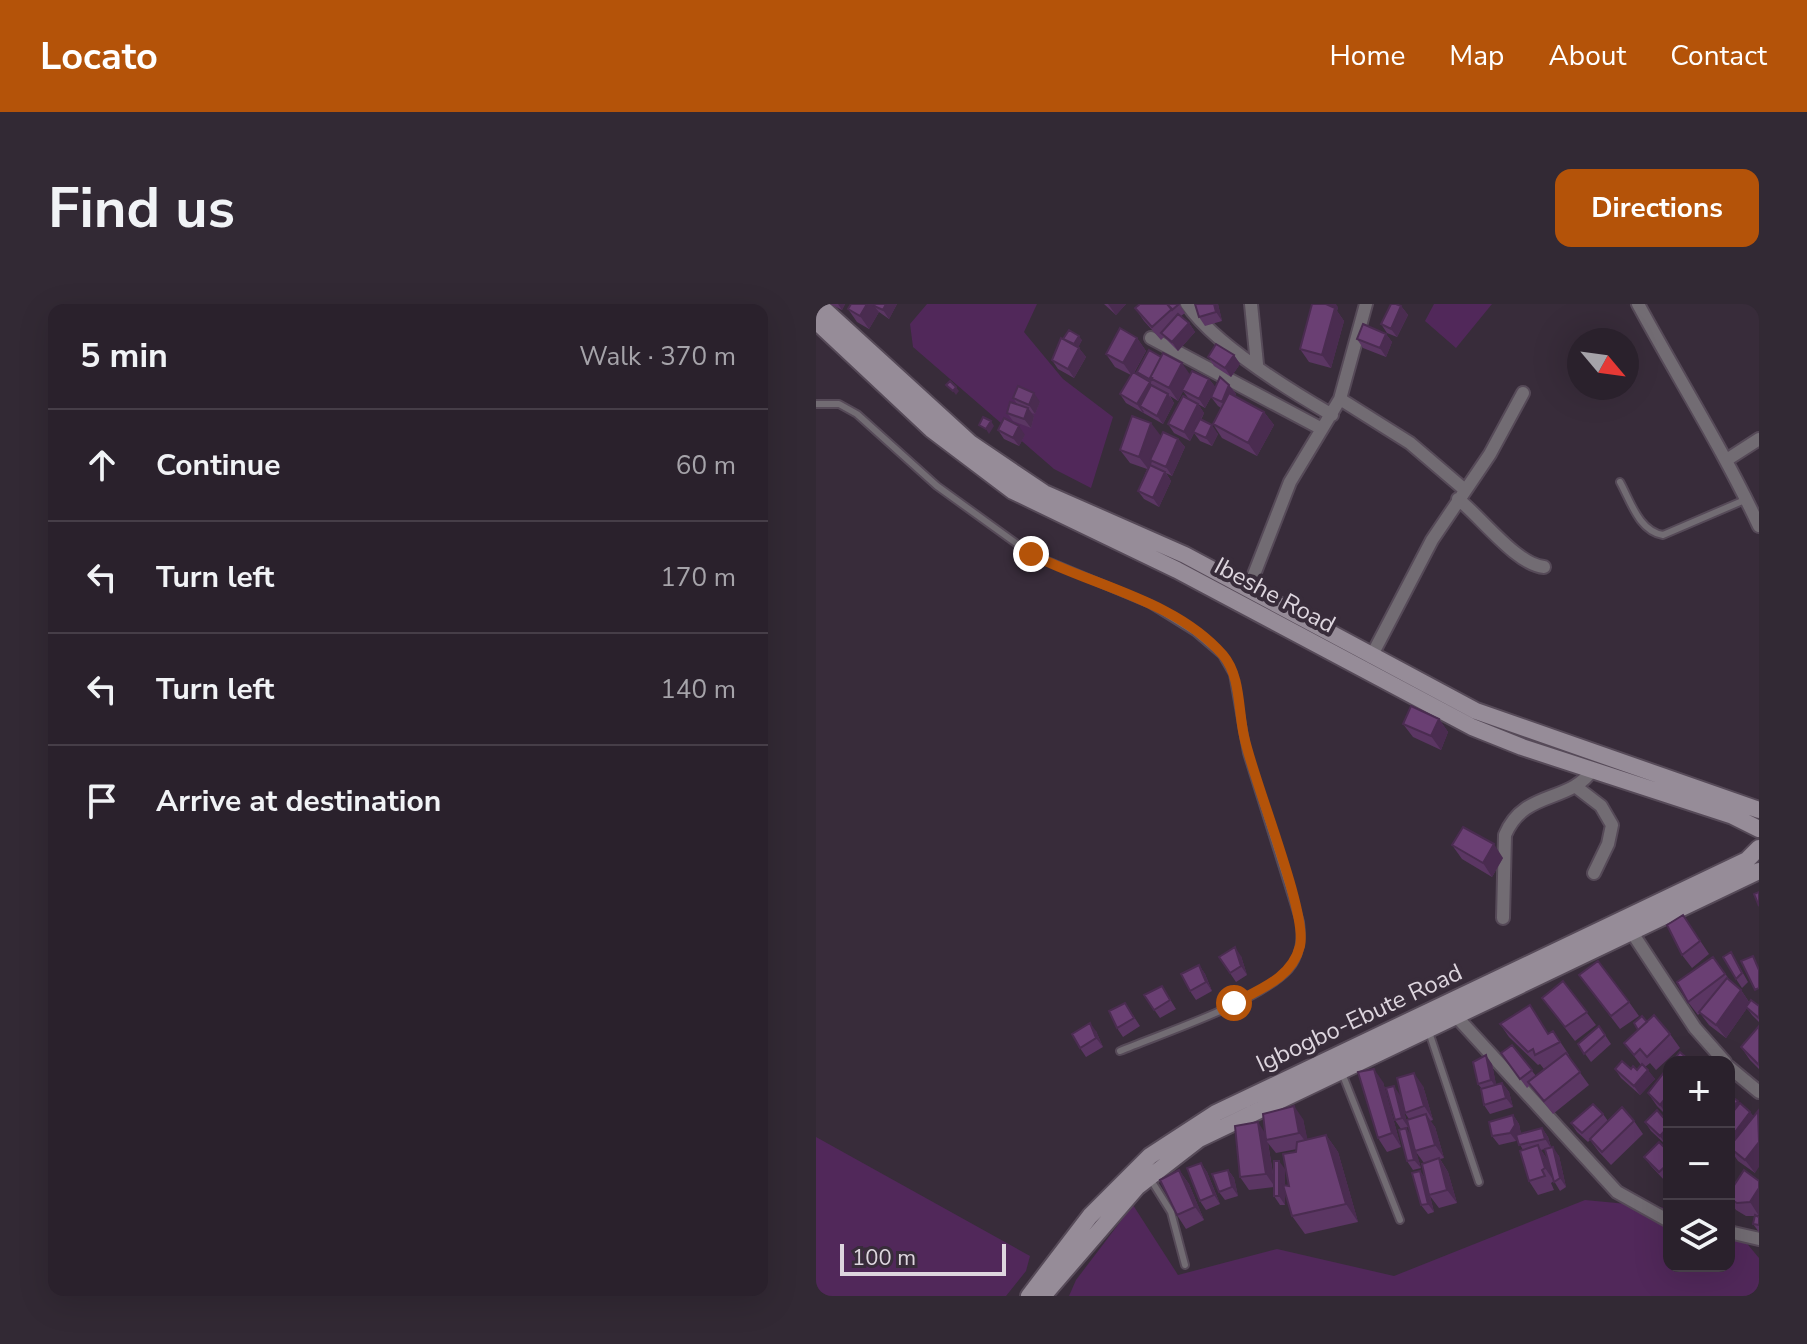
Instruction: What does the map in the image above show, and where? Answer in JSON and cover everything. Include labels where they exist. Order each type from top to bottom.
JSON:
[{"type":"main road","name":"Ibeshe Road","points":[[818,304],[970,443],[1044,493],[1185,555],[1463,705],[1528,732],[1759,810]]},
{"type":"main road","name":"Ibeshe Road","points":[[816,321],[931,429],[1013,491],[1177,570],[1472,727],[1733,816],[1759,829]]},
{"type":"main road","name":"Igbogbo-Ebute Road","points":[[1043,1296],[1094,1233],[1149,1177],[1229,1122],[1428,1029],[1747,860],[1759,848]]},
{"type":"main road","name":"Igbogbo-Ebute Road","points":[[1029,1296],[1090,1216],[1150,1156],[1216,1113],[1627,925],[1759,871]]},
{"type":"street","points":[[1187,304],[1207,328],[1332,415]]},
{"type":"street","points":[[1251,304],[1257,364]]},
{"type":"street","points":[[1248,590],[1290,482],[1340,399],[1366,304]]},
{"type":"street","points":[[1638,304],[1683,387],[1728,459],[1759,526]]},
{"type":"street","points":[[1151,338],[1322,429]]},
{"type":"street","points":[[1371,657],[1432,540],[1490,454],[1523,393]]},
{"type":"street","points":[[1340,399],[1410,443],[1527,563],[1544,567]]},
{"type":"street","points":[[1728,459],[1759,439]]},
{"type":"street","points":[[1503,918],[1505,835],[1509,823],[1531,803],[1575,786],[1593,769]]},
{"type":"street","points":[[1575,786],[1601,806],[1612,825],[1608,844],[1594,873]]},
{"type":"street","points":[[1627,925],[1695,1028],[1720,1056]]},
{"type":"street","points":[[1455,1015],[1617,1192],[1663,1218]]},
{"type":"street","points":[[1735,1072],[1759,1092]]},
{"type":"street","points":[[1735,1233],[1759,1239]]},
{"type":"lane","points":[[816,404],[844,406],[937,486],[1015,544],[1056,567],[1150,604],[1208,641],[1230,665],[1247,753],[1300,922],[1300,945],[1290,968],[1275,981],[1234,1003],[1120,1051]]},
{"type":"lane","points":[[1620,482],[1642,524],[1655,534],[1663,535],[1747,499]]},
{"type":"lane","points":[[1428,1029],[1479,1182]]},
{"type":"lane","points":[[1340,1070],[1400,1220]]},
{"type":"lane","points":[[1149,1177],[1171,1212],[1185,1265]]},
{"type":"shaded area","points":[[927,304],[1037,304],[1024,332],[1063,379],[1113,417],[1091,488],[1054,469],[913,347],[910,324]]},
{"type":"shaded area","points":[[1434,304],[1492,304],[1456,348],[1425,321]]},
{"type":"shaded area","points":[[816,1137],[1030,1256],[1026,1271],[1006,1296],[816,1296]]},
{"type":"shaded area","points":[[1585,1200],[1663,1207],[1663,1272],[1735,1272],[1735,1229],[1759,1258],[1759,1296],[1069,1296],[1076,1280],[1133,1205],[1178,1275],[1277,1249],[1394,1276]]},
{"type":"building","points":[[851,304],[867,304],[860,316],[848,309]]},
{"type":"building","points":[[875,304],[886,304],[883,310]]},
{"type":"building","points":[[1140,304],[1167,304],[1172,309],[1152,327],[1135,308]]},
{"type":"building","points":[[1195,304],[1214,304],[1216,312],[1199,317]]},
{"type":"building","points":[[1312,304],[1335,308],[1322,355],[1300,349]]},
{"type":"building","points":[[1391,304],[1401,306],[1391,329],[1381,324]]},
{"type":"building","points":[[1178,314],[1189,323],[1172,342],[1161,333]]},
{"type":"building","points":[[1363,324],[1386,334],[1380,348],[1357,339]]},
{"type":"building","points":[[1120,328],[1137,338],[1123,363],[1106,354]]},
{"type":"building","points":[[1069,330],[1079,336],[1074,344],[1063,339]]},
{"type":"building","points":[[1061,338],[1079,348],[1068,369],[1052,360]]},
{"type":"building","points":[[1216,344],[1234,355],[1225,368],[1208,357]]},
{"type":"building","points":[[1149,350],[1161,357],[1151,380],[1137,372]]},
{"type":"building","points":[[1163,353],[1182,363],[1169,388],[1150,378]]},
{"type":"building","points":[[1192,371],[1209,379],[1199,399],[1182,390]]},
{"type":"building","points":[[1133,372],[1150,382],[1137,404],[1120,394]]},
{"type":"building","points":[[1220,377],[1229,385],[1222,402],[1211,397]]},
{"type":"building","points":[[950,381],[956,387],[953,391],[946,385]]},
{"type":"building","points":[[1151,385],[1168,394],[1157,416],[1140,406]]},
{"type":"building","points":[[1018,386],[1034,393],[1029,405],[1013,398]]},
{"type":"building","points":[[1229,393],[1264,412],[1248,443],[1213,424]]},
{"type":"building","points":[[1183,396],[1198,404],[1184,432],[1168,424]]},
{"type":"building","points":[[1010,402],[1028,408],[1024,419],[1007,413]]},
{"type":"building","points":[[1132,416],[1151,423],[1139,457],[1120,450]]},
{"type":"building","points":[[983,417],[991,421],[986,429],[979,425]]},
{"type":"building","points":[[1004,418],[1019,426],[1013,438],[998,430]]},
{"type":"building","points":[[1200,419],[1212,425],[1206,438],[1193,432]]},
{"type":"building","points":[[1163,432],[1178,439],[1166,467],[1150,460]]},
{"type":"building","points":[[1150,465],[1165,472],[1153,498],[1138,491]]},
{"type":"building","points":[[1411,706],[1439,719],[1431,736],[1403,724]]},
{"type":"building","points":[[1463,827],[1494,844],[1483,863],[1452,845]]},
{"type":"building","points":[[1683,915],[1700,941],[1682,955],[1667,925]]},
{"type":"building","points":[[1235,947],[1241,966],[1230,973],[1219,957]]},
{"type":"building","points":[[1731,952],[1742,973],[1736,979],[1723,957]]},
{"type":"building","points":[[1753,956],[1759,970],[1759,988],[1755,990],[1741,961]]},
{"type":"building","points":[[1713,957],[1725,974],[1688,1002],[1677,982]]},
{"type":"building","points":[[1598,961],[1629,1002],[1611,1016],[1579,975]]},
{"type":"building","points":[[1199,965],[1206,982],[1190,991],[1181,974]]},
{"type":"building","points":[[1727,978],[1741,990],[1716,1025],[1699,1012]]},
{"type":"building","points":[[1563,981],[1587,1012],[1565,1027],[1542,998]]},
{"type":"building","points":[[1162,986],[1170,1000],[1154,1010],[1144,995]]},
{"type":"building","points":[[1751,1000],[1759,1006],[1759,1018],[1746,1007]]},
{"type":"building","points":[[1125,1003],[1134,1018],[1117,1028],[1109,1011]]},
{"type":"building","points":[[1530,1005],[1548,1034],[1553,1031],[1560,1042],[1535,1055],[1533,1049],[1528,1052],[1500,1024]]},
{"type":"building","points":[[1654,1015],[1670,1034],[1647,1057],[1640,1049],[1634,1055],[1624,1043]]},
{"type":"building","points":[[1642,1016],[1647,1022],[1638,1030],[1634,1023]]},
{"type":"building","points":[[1090,1023],[1096,1038],[1080,1048],[1072,1034]]},
{"type":"building","points":[[1599,1026],[1605,1035],[1584,1054],[1578,1044]]},
{"type":"building","points":[[1759,1026],[1759,1065],[1741,1047]]},
{"type":"building","points":[[1512,1045],[1532,1070],[1520,1079],[1501,1053]]},
{"type":"building","points":[[1566,1053],[1580,1072],[1544,1101],[1528,1082]]},
{"type":"building","points":[[1486,1055],[1491,1080],[1478,1084],[1473,1062]]},
{"type":"building","points":[[1622,1061],[1631,1069],[1633,1066],[1637,1070],[1642,1064],[1648,1070],[1634,1086],[1615,1069]]},
{"type":"building","points":[[1374,1069],[1392,1133],[1378,1138],[1358,1072]]},
{"type":"building","points":[[1414,1073],[1424,1106],[1405,1113],[1397,1078]]},
{"type":"building","points":[[1663,1074],[1663,1101],[1660,1105],[1648,1093]]},
{"type":"building","points":[[1502,1083],[1506,1098],[1484,1105],[1481,1089]]},
{"type":"building","points":[[1394,1086],[1402,1118],[1395,1120],[1386,1088]]},
{"type":"building","points":[[1740,1103],[1750,1112],[1735,1132],[1735,1128],[1735,1109]]},
{"type":"building","points":[[1593,1104],[1603,1114],[1582,1133],[1571,1123]]},
{"type":"building","points":[[1294,1106],[1299,1133],[1266,1140],[1263,1114]]},
{"type":"building","points":[[1622,1107],[1634,1121],[1602,1152],[1590,1139]]},
{"type":"building","points":[[1657,1110],[1663,1117],[1663,1133],[1660,1136],[1645,1122]]},
{"type":"building","points":[[1758,1111],[1759,1142],[1745,1160],[1735,1152],[1735,1140]]},
{"type":"building","points":[[1426,1114],[1435,1145],[1415,1151],[1407,1120]]},
{"type":"building","points":[[1513,1115],[1515,1125],[1510,1133],[1492,1136],[1489,1122]]},
{"type":"building","points":[[1258,1122],[1266,1174],[1240,1177],[1235,1126]]},
{"type":"building","points":[[1406,1128],[1414,1160],[1407,1161],[1399,1130]]},
{"type":"building","points":[[1542,1128],[1545,1139],[1519,1145],[1516,1135]]},
{"type":"building","points":[[1326,1135],[1346,1204],[1292,1216],[1283,1185],[1289,1186],[1283,1154],[1296,1152],[1297,1142]]},
{"type":"building","points":[[1659,1142],[1663,1146],[1663,1168],[1659,1172],[1644,1157]]},
{"type":"building","points":[[1538,1145],[1545,1176],[1529,1181],[1520,1151]]},
{"type":"building","points":[[1553,1147],[1560,1178],[1554,1182],[1545,1149]]},
{"type":"building","points":[[1439,1158],[1447,1190],[1429,1195],[1422,1164]]},
{"type":"building","points":[[1274,1161],[1279,1161],[1279,1196],[1274,1196]]},
{"type":"building","points":[[1201,1163],[1214,1195],[1200,1201],[1187,1168]]},
{"type":"building","points":[[1179,1170],[1195,1207],[1177,1215],[1160,1180]]},
{"type":"building","points":[[1228,1170],[1232,1187],[1219,1192],[1212,1174]]},
{"type":"building","points":[[1744,1170],[1759,1181],[1759,1188],[1750,1202],[1737,1203],[1735,1184]]},
{"type":"building","points":[[1420,1171],[1428,1204],[1421,1205],[1412,1173]]},
{"type":"building","points":[[1755,1215],[1759,1217],[1759,1225],[1753,1224]]},
{"type":"route","points":[[1031,554],[1150,604],[1208,641],[1230,665],[1247,753],[1302,934],[1297,956],[1290,968],[1275,981],[1234,1003]]}]
